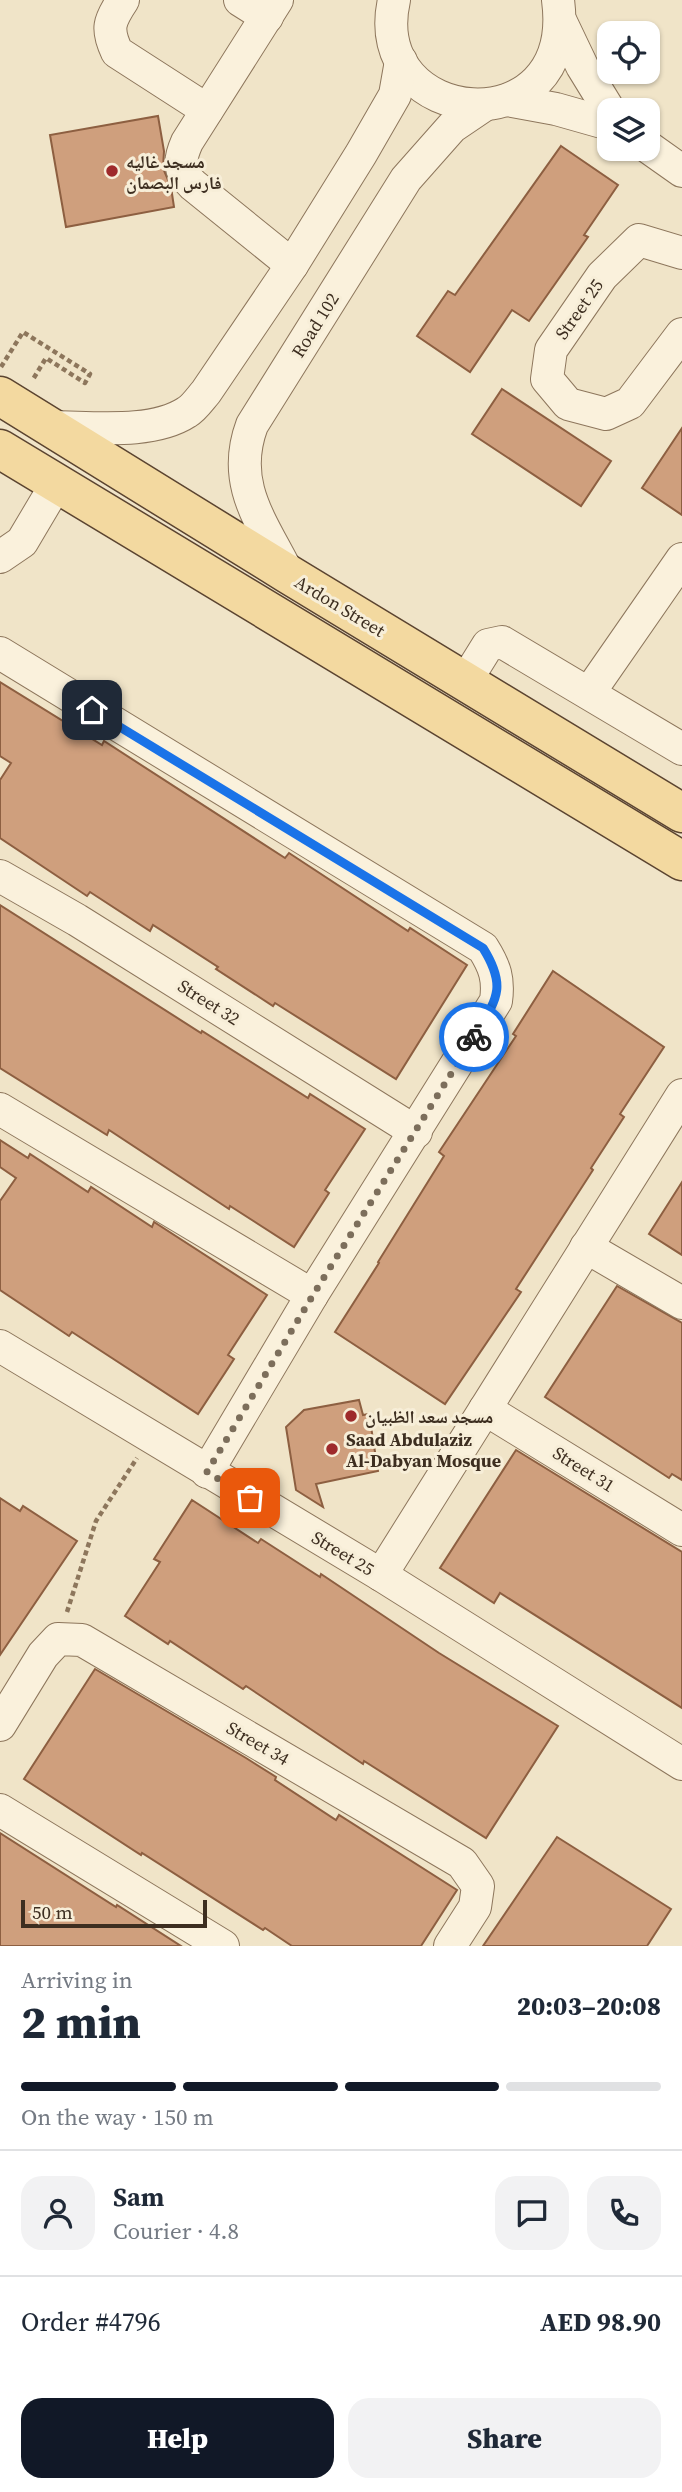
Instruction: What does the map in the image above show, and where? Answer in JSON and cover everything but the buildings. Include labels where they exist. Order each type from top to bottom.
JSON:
[{"type":"main road","name":"Ardon Street","points":[[0,397],[682,813]]},
{"type":"main road","points":[[0,449],[682,862]]},
{"type":"street","points":[[123,0],[110,22],[110,38],[117,52],[207,110]]},
{"type":"street","points":[[240,0],[272,8],[207,110],[182,153],[180,165],[184,177],[292,265]]},
{"type":"street","points":[[390,4],[393,37],[401,61],[415,80],[435,96],[458,104],[495,103],[556,109],[597,121]]},
{"type":"street","points":[[559,11],[582,66],[602,98]]},
{"type":"street","name":"Road 102","points":[[288,574],[251,499],[245,481],[245,443],[252,425],[406,179],[452,127],[529,88],[546,70],[557,47],[559,11]]},
{"type":"street","points":[[51,427],[148,426],[169,422],[189,411],[206,393],[292,265],[361,154],[395,95],[401,61]]},
{"type":"street","points":[[660,155],[682,171]]},
{"type":"street","name":"Street 25","points":[[682,252],[639,240],[602,276],[551,350],[547,379],[568,404],[606,414],[630,403],[682,334]]},
{"type":"street","points":[[0,557],[22,542],[57,483]]},
{"type":"street","points":[[589,693],[682,559]]},
{"type":"street","points":[[465,681],[488,645],[502,642],[682,749]]},
{"type":"street","points":[[0,653],[483,948],[495,967],[498,985],[496,1001],[313,1295],[207,1472]]},
{"type":"street","name":"Street 32","points":[[0,876],[77,920],[416,1132]]},
{"type":"street","points":[[381,1575],[682,1095]]},
{"type":"street","points":[[0,1109],[313,1295]]},
{"type":"street","points":[[586,1247],[682,1303]]},
{"type":"street","name":"Street 25","points":[[0,1348],[381,1575],[682,1764]]},
{"type":"street","name":"Street 31","points":[[485,1409],[682,1530]]},
{"type":"street","points":[[0,1725],[43,1655],[58,1639]]},
{"type":"street","name":"Street 34","points":[[58,1639],[82,1640],[463,1863],[478,1885],[475,1907],[450,1946]]},
{"type":"street","points":[[0,1810],[223,1946]]},
{"type":"path","points":[[0,369],[23,332],[90,374],[85,383],[46,358]]},
{"type":"path","points":[[58,1639],[96,1521],[150,1437]]},
{"type":"way so far","points":[[250,1498],[207,1472],[313,1295],[474,1037]]},
{"type":"place","name":"مسجد غاليه فارس البصمان","points":[[112,171]]},
{"type":"place","name":"مسجد سعد الظبيان","points":[[351,1416]]},
{"type":"place","name":"Saad Abdulaziz Al-Dabyan Mosque","points":[[332,1449]]},
{"type":"route","points":[[92,710],[483,948],[495,967],[498,985],[496,1001],[474,1037]]}]
